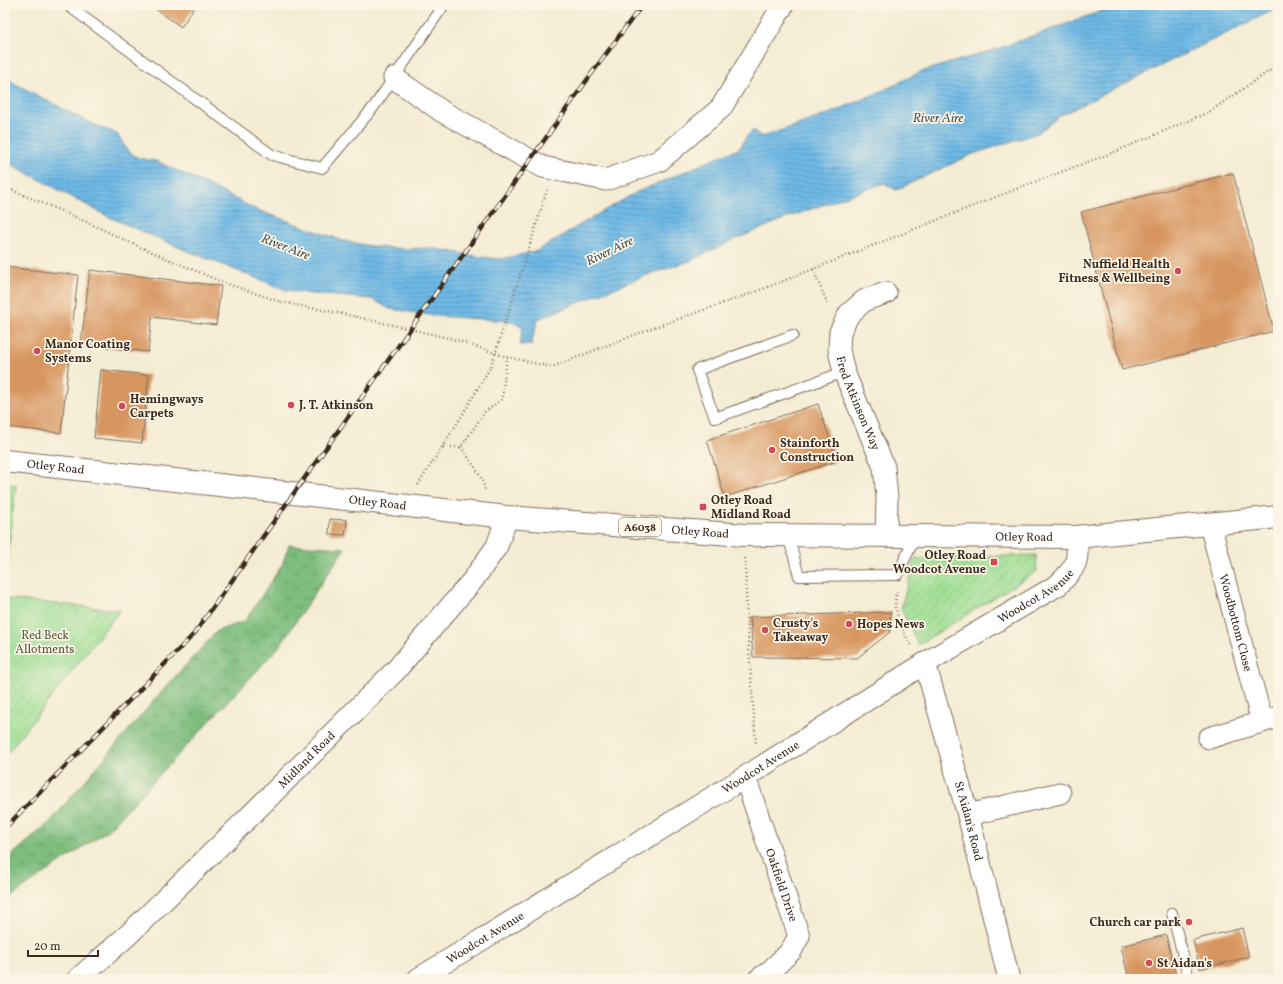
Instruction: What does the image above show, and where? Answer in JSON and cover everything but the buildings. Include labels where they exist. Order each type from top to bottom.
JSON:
[{"type":"main road","name":"Otley Road","points":[[5,461],[497,516],[744,535],[1076,537],[1278,517]]},
{"type":"street","points":[[394,78],[443,112],[543,167],[606,180],[659,161],[721,108],[783,5]]},
{"type":"street","name":"Fred Atkinson Way","points":[[886,293],[865,300],[849,314],[840,332],[839,350],[844,372],[884,467],[887,498],[886,536]]},
{"type":"street","name":"Midland Road","points":[[78,979],[139,924],[246,820],[396,670],[472,580],[497,546],[497,516]]},
{"type":"street","name":"Woodbottom Close","points":[[1209,738],[1270,719],[1210,524]]},
{"type":"street","name":"Woodcot Avenue","points":[[418,979],[753,772],[923,664],[1058,585],[1073,570],[1078,552],[1076,537]]},
{"type":"street","name":"St Aidan's Road","points":[[923,664],[968,815],[1009,979]]},
{"type":"street","name":"Oakfield Drive","points":[[753,772],[799,936],[791,951],[769,972],[759,979]]},
{"type":"street","points":[[968,815],[1060,793]]},
{"type":"lane","points":[[67,5],[272,155],[322,168],[373,108],[444,5]]},
{"type":"lane","points":[[793,335],[697,370],[715,418],[844,372]]},
{"type":"lane","points":[[788,535],[799,576],[898,575],[916,536]]},
{"type":"lane","points":[[1172,913],[1190,979]]},
{"type":"path","points":[[5,187],[230,285],[281,302],[353,316],[453,339],[507,357],[552,367],[647,330],[755,292],[1112,153],[1209,112],[1278,65]]},
{"type":"path","points":[[404,506],[443,447],[491,366],[554,169]]},
{"type":"path","points":[[813,269],[840,332]]},
{"type":"path","points":[[461,447],[485,412],[502,399],[507,357]]},
{"type":"path","points":[[443,447],[461,447]]},
{"type":"path","points":[[461,447],[485,488],[497,516]]},
{"type":"path","points":[[744,535],[747,621],[756,744],[753,772]]},
{"type":"path","points":[[898,575],[895,607],[903,631],[923,664]]},
{"type":"green space","points":[[5,484],[16,485],[5,578]]},
{"type":"green space","points":[[289,545],[345,548],[278,648],[109,829],[5,901],[5,861],[49,823],[163,690],[217,631],[245,621],[282,565]]},
{"type":"green space","points":[[1036,555],[1037,571],[918,645],[901,608],[915,559]]},
{"type":"green space","name":"Red Beck Allotments","points":[[5,599],[120,610],[5,756]]},
{"type":"water","name":"River Aire","points":[[1118,5],[1278,5],[1278,8],[1059,116],[1038,133],[973,154],[896,190],[884,183],[789,217],[736,239],[690,261],[644,276],[538,319],[531,345],[520,345],[523,327],[510,321],[437,316],[390,309],[372,299],[312,294],[286,290],[185,250],[109,217],[5,161],[5,78],[86,121],[117,134],[127,150],[138,158],[156,161],[257,210],[344,241],[377,247],[406,249],[431,248],[501,259],[537,251],[637,192],[740,148],[746,137],[753,130],[762,137],[826,115],[886,89],[920,72],[997,49]]},
{"type":"railway","points":[[5,828],[194,634],[592,73],[642,5]]},
{"type":"place","name":"Nuffield Health Fitness & Wellbeing","points":[[1178,271]]},
{"type":"place","name":"Manor Coating Systems","points":[[37,351]]},
{"type":"place","name":"J. T. Atkinson","points":[[291,405]]},
{"type":"place","name":"Hemingways Carpets","points":[[122,406]]},
{"type":"place","name":"Stainforth Construction","points":[[772,450]]},
{"type":"place","name":"Otley Road Midland Road","points":[[703,507]]},
{"type":"place","name":"Otley Road Woodcot Avenue","points":[[994,562]]},
{"type":"place","name":"Hopes News","points":[[849,624]]},
{"type":"place","name":"Crusty's Takeaway","points":[[765,630]]},
{"type":"place","name":"Church car park","points":[[1189,922]]},
{"type":"place","name":"St Aidan's","points":[[1149,963]]}]
